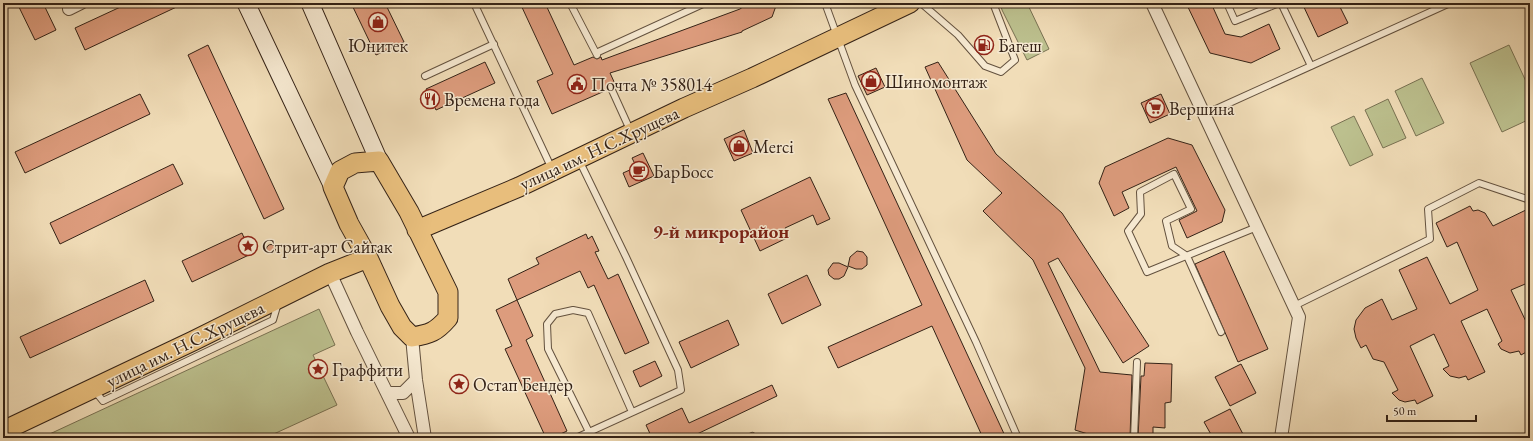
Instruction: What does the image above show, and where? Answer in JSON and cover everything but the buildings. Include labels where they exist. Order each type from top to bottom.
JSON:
[{"type":"main road","points":[[246,3],[334,187],[349,224],[368,258],[390,306],[402,327],[412,337],[430,334],[440,328],[448,318],[448,292],[401,197],[379,161],[310,3]]},
{"type":"main road","name":"улица им. Н.С.Хрущева","points":[[417,230],[519,187],[552,170],[910,3]]},
{"type":"main road","points":[[334,187],[340,172],[355,163],[379,161]]},
{"type":"main road","name":"улица им. Н.С.Хрущева","points":[[3,431],[330,273],[368,258]]},
{"type":"street","points":[[68,6],[81,3]]},
{"type":"street","points":[[1152,3],[1299,317],[1281,438]]},
{"type":"street","points":[[330,273],[409,438]]},
{"type":"street","points":[[412,337],[424,438]]},
{"type":"street","points":[[387,393],[403,393],[416,380]]},
{"type":"lane","points":[[474,3],[552,170]]},
{"type":"lane","points":[[570,3],[597,54],[705,3]]},
{"type":"lane","points":[[825,3],[855,85],[976,342],[1018,438]]},
{"type":"lane","points":[[921,3],[958,36],[985,66],[1001,72],[1015,60],[993,3]]},
{"type":"lane","points":[[1227,3],[1235,21],[1280,3],[1311,66]]},
{"type":"lane","points":[[1205,114],[1450,3]]},
{"type":"lane","points":[[426,76],[494,44]]},
{"type":"lane","points":[[611,88],[631,134]]},
{"type":"lane","points":[[576,438],[681,390],[678,370],[578,158]]},
{"type":"lane","points":[[1221,332],[1187,256],[1172,246],[1166,222],[1191,208],[1174,174],[1140,192],[1141,214],[1128,231],[1148,272],[1187,256],[1257,227]]},
{"type":"lane","points":[[1294,306],[1430,239],[1428,209],[1479,183],[1530,200]]},
{"type":"lane","points":[[593,438],[548,349],[547,324],[555,314],[572,310],[588,313],[632,412]]},
{"type":"lane","points":[[1134,438],[1137,362]]},
{"type":"green space","points":[[1000,3],[1027,3],[1049,49],[1027,60]]},
{"type":"green space","points":[[1509,45],[1530,90],[1530,119],[1502,132],[1470,63]]},
{"type":"green space","points":[[1422,78],[1444,123],[1416,136],[1395,91]]},
{"type":"green space","points":[[1388,99],[1406,138],[1383,148],[1365,110]]},
{"type":"green space","points":[[1354,116],[1373,155],[1350,166],[1331,127]]},
{"type":"green space","points":[[319,309],[335,345],[313,355],[337,405],[265,438],[41,438]]},
{"type":"place","name":"Юнитек","points":[[378,22]]},
{"type":"place","name":"Багеш","points":[[984,45]]},
{"type":"place","name":"Шиномонтаж","points":[[871,81]]},
{"type":"place","name":"Почта № 358014","points":[[577,84]]},
{"type":"place","name":"Времена года","points":[[430,99]]},
{"type":"place","name":"Вершина","points":[[1155,108]]},
{"type":"place","name":"Merci","points":[[739,146]]},
{"type":"place","name":"БарБосс","points":[[639,171]]},
{"type":"place","name":"Стрит-арт Сайгак","points":[[248,246]]},
{"type":"place","name":"Граффити","points":[[318,369]]},
{"type":"place","name":"Остап Бендер","points":[[459,384]]},
{"type":"district","name":"9-й микрорайон","points":[[721,231]]}]
